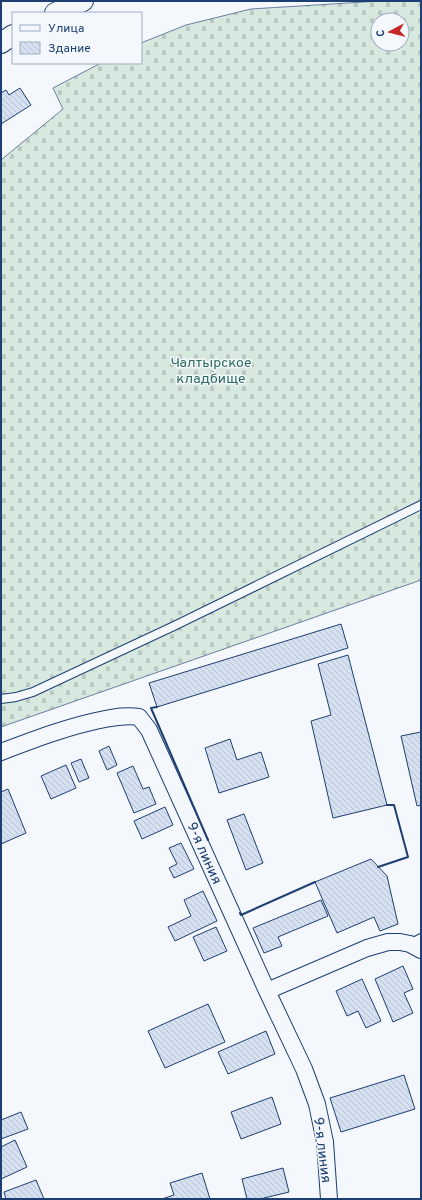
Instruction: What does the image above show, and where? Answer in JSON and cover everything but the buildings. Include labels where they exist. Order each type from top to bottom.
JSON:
[{"type":"street","points":[[57,12],[82,1]]},
{"type":"street","points":[[1,43],[12,36]]},
{"type":"street","name":"9-я линия","points":[[1,752],[45,735],[87,723],[117,717],[139,717],[149,730],[267,991],[304,1069],[317,1104],[325,1142],[329,1199]]},
{"type":"street","points":[[267,991],[367,948],[388,942],[417,944]]},
{"type":"lane","points":[[1,699],[16,697],[47,686],[174,626],[421,504]]},
{"type":"green space","name":"Чалтырское кладбище","points":[[380,1],[421,1],[421,580],[1,727],[1,160],[63,109],[53,88],[99,64],[142,64],[142,43],[186,25],[251,9]]},
{"type":"wall","points":[[157,707],[151,708],[208,840]]},
{"type":"wall","points":[[378,867],[408,857],[394,805],[387,805]]},
{"type":"wall","points":[[240,913],[241,915],[315,882]]}]
